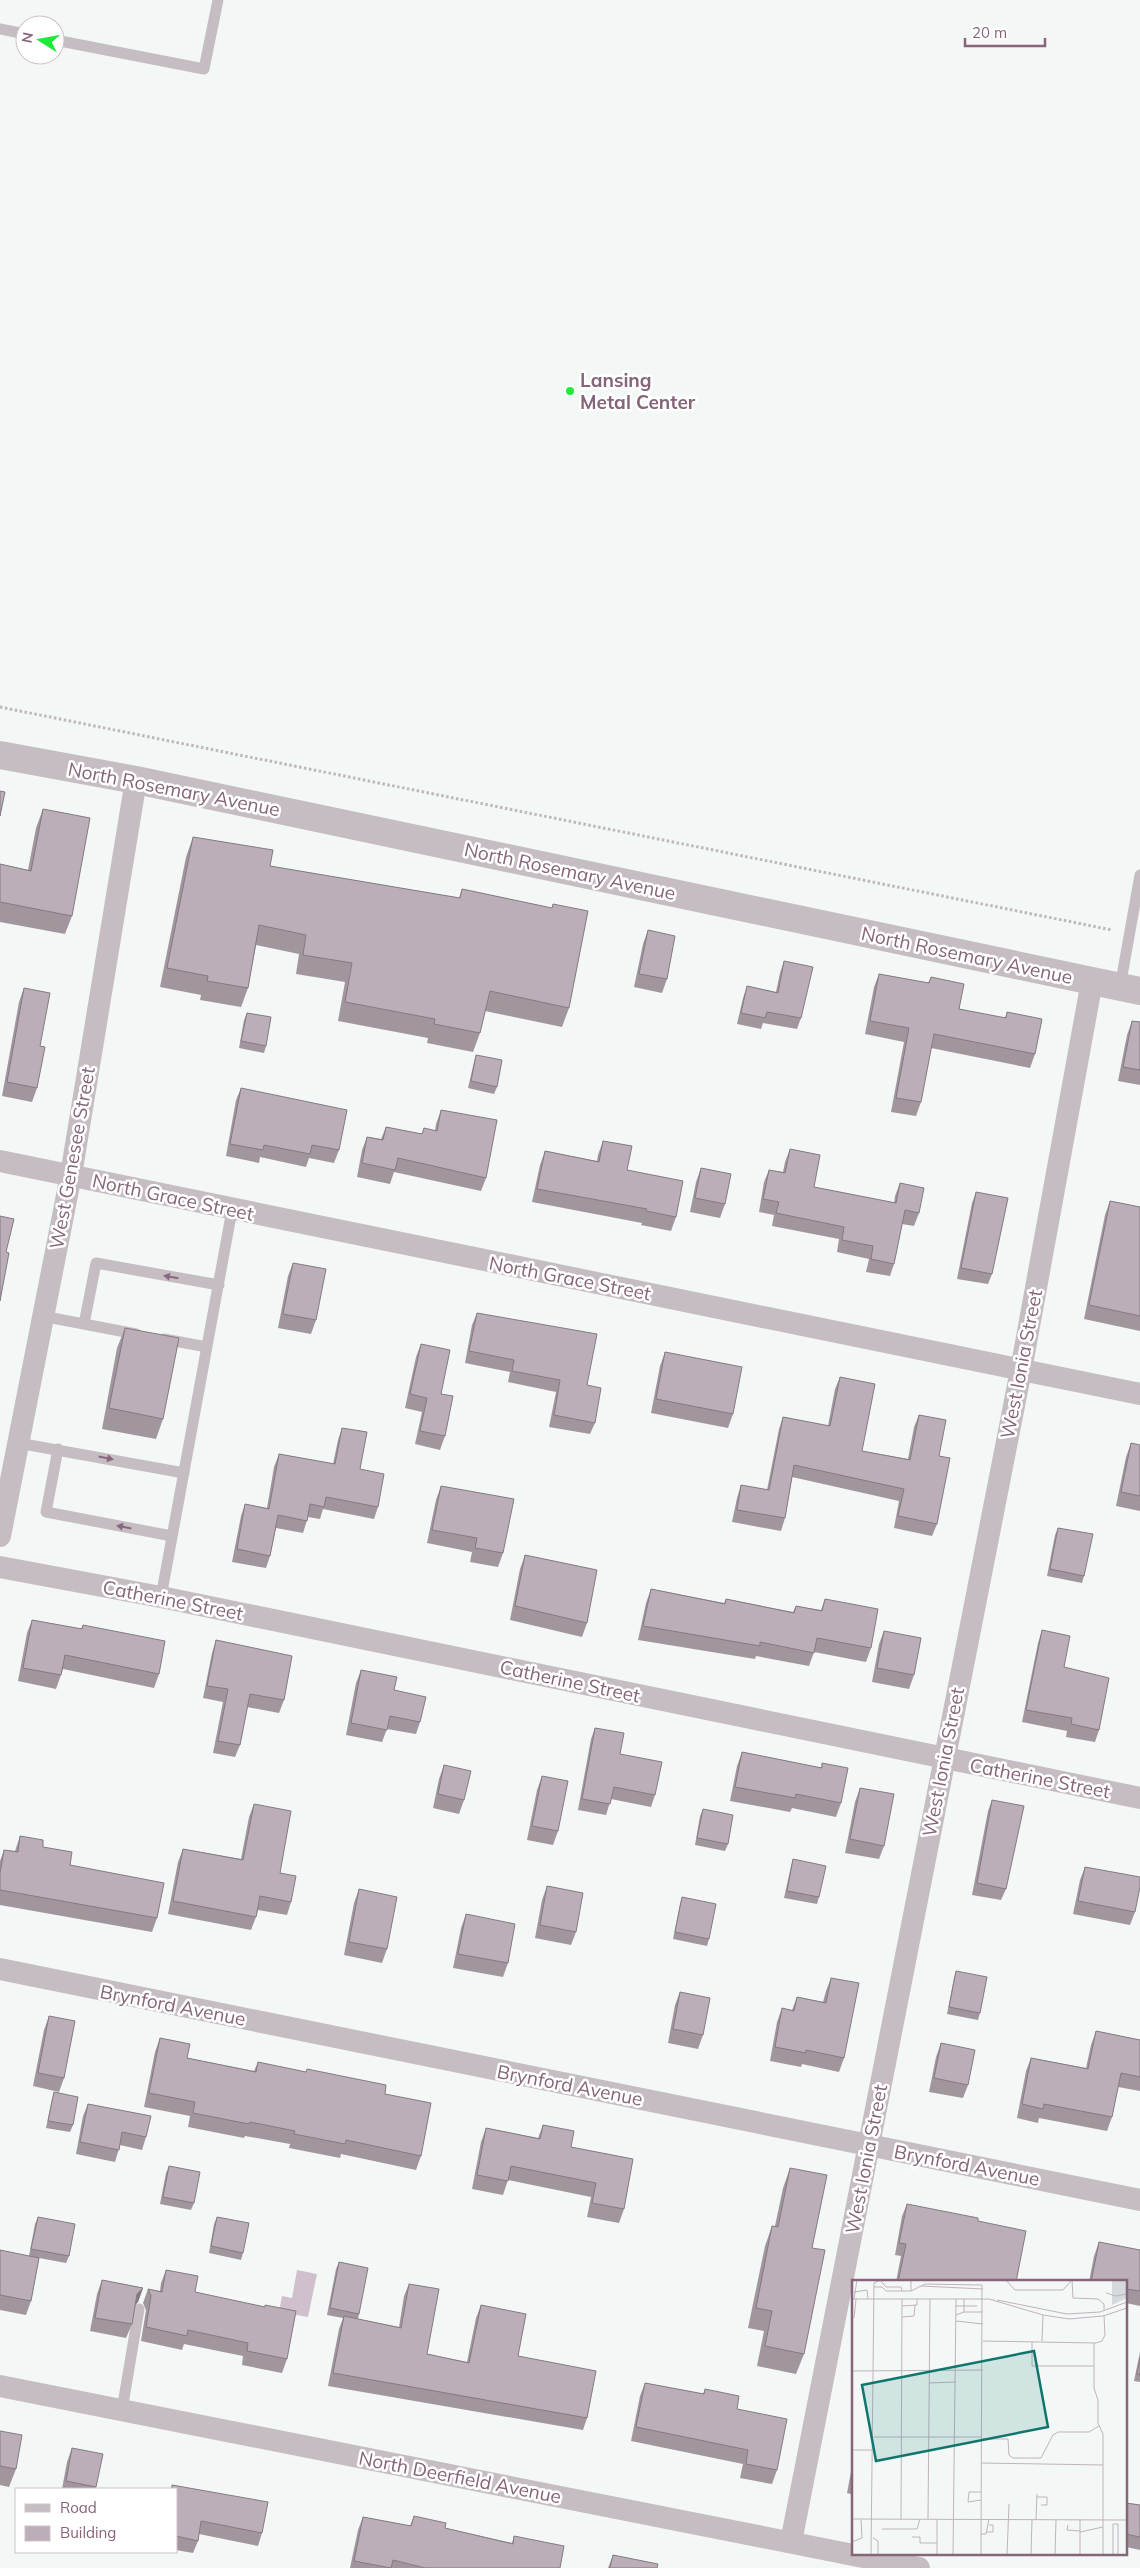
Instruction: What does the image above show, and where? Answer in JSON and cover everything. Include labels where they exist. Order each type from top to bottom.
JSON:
[{"type":"street","name":"North Rosemary Avenue","points":[[0,755],[136,780],[1130,989]]},
{"type":"street","name":"West Genesee Street","points":[[0,1536],[71,1175],[136,780]]},
{"type":"street","name":"West Ionia Street","points":[[791,2542],[1021,1370],[1092,981]]},
{"type":"street","name":"North Grace Street","points":[[0,1161],[232,1210],[1140,1394]]},
{"type":"street","name":"Catherine Street","points":[[0,1568],[160,1597],[1140,1798]]},
{"type":"street","name":"Brynford Avenue","points":[[0,1969],[1140,2200]]},
{"type":"street","name":"North Deerfield Avenue","points":[[0,2386],[852,2554]]},
{"type":"street","name":"North Deerfield Avenue","points":[[860,2556],[919,2568]]},
{"type":"lane","points":[[65,42],[204,69],[218,0]]},
{"type":"lane","points":[[0,29],[15,32]]},
{"type":"lane","points":[[1130,989],[1130,933],[1140,875]]},
{"type":"lane","points":[[160,1597],[232,1210]]},
{"type":"lane","points":[[84,1324],[96,1264],[219,1285]]},
{"type":"lane","points":[[42,1316],[207,1347]]},
{"type":"lane","points":[[18,1443],[184,1473]]},
{"type":"lane","points":[[58,1449],[46,1512],[172,1536]]},
{"type":"lane","points":[[122,2410],[139,2309]]},
{"type":"path","points":[[0,707],[1130,933]]},
{"type":"shaded area","points":[[297,2270],[317,2274],[308,2317],[279,2312],[282,2296],[292,2298]]},
{"type":"building","points":[[0,791],[5,792],[0,816]]},
{"type":"building","points":[[43,809],[90,818],[72,916],[0,902],[0,864],[31,871]]},
{"type":"building","points":[[193,837],[273,850],[270,866],[460,898],[462,889],[552,908],[553,904],[588,911],[569,1008],[490,991],[480,1033],[434,1024],[435,1019],[345,1002],[352,963],[303,955],[306,935],[259,925],[248,988],[207,981],[208,976],[167,968]]},
{"type":"building","points":[[648,930],[675,936],[667,979],[639,974]]},
{"type":"building","points":[[784,961],[813,967],[801,1018],[767,1012],[765,1018],[741,1013],[747,986],[778,993]]},
{"type":"building","points":[[879,974],[929,983],[931,977],[964,984],[959,1009],[1006,1018],[1007,1012],[1042,1019],[1035,1054],[934,1034],[921,1102],[896,1098],[909,1028],[870,1021]]},
{"type":"building","points":[[24,988],[50,993],[40,1046],[45,1047],[37,1088],[7,1082]]},
{"type":"building","points":[[247,1013],[271,1017],[266,1046],[241,1041]]},
{"type":"building","points":[[1132,1021],[1140,1022],[1140,1070],[1123,1067]]},
{"type":"building","points":[[476,1055],[502,1060],[497,1087],[471,1081]]},
{"type":"building","points":[[241,1088],[347,1110],[339,1150],[312,1145],[310,1154],[264,1145],[263,1150],[230,1144]]},
{"type":"building","points":[[441,1110],[497,1120],[486,1178],[398,1158],[395,1170],[362,1163],[367,1137],[383,1140],[386,1127],[422,1134],[424,1128],[437,1131]]},
{"type":"building","points":[[603,1141],[632,1146],[627,1170],[683,1181],[676,1217],[646,1211],[647,1209],[537,1189],[545,1151],[599,1162]]},
{"type":"building","points":[[790,1149],[820,1155],[814,1187],[896,1203],[900,1183],[924,1188],[919,1213],[905,1210],[894,1264],[871,1259],[873,1246],[842,1240],[844,1227],[776,1213],[779,1202],[763,1199],[769,1170],[785,1173]]},
{"type":"building","points":[[701,1168],[731,1174],[725,1204],[695,1198]]},
{"type":"building","points":[[976,1192],[1008,1198],[992,1274],[961,1268]]},
{"type":"building","points":[[1110,1201],[1140,1207],[1140,1316],[1089,1305]]},
{"type":"building","points":[[0,1216],[14,1219],[6,1252],[9,1253],[0,1301]]},
{"type":"building","points":[[293,1263],[326,1269],[316,1320],[283,1314]]},
{"type":"building","points":[[477,1313],[597,1334],[587,1385],[601,1388],[595,1423],[554,1415],[560,1380],[512,1371],[514,1360],[469,1351]]},
{"type":"building","points":[[125,1328],[179,1338],[163,1419],[109,1408]]},
{"type":"building","points":[[421,1344],[450,1350],[441,1394],[453,1396],[445,1436],[420,1431],[427,1398],[410,1394]]},
{"type":"building","points":[[665,1352],[742,1367],[733,1414],[656,1399]]},
{"type":"building","points":[[840,1377],[875,1384],[862,1451],[910,1460],[919,1415],[946,1420],[939,1456],[950,1458],[937,1524],[898,1516],[904,1489],[794,1465],[785,1518],[737,1510],[741,1485],[769,1490],[783,1417],[830,1426]]},
{"type":"building","points":[[342,1428],[367,1432],[360,1469],[384,1474],[378,1507],[326,1497],[324,1507],[310,1504],[307,1521],[278,1515],[270,1556],[237,1549],[245,1504],[269,1509],[279,1454],[335,1464]]},
{"type":"building","points":[[1131,1443],[1140,1445],[1140,1496],[1121,1492]]},
{"type":"building","points":[[441,1486],[514,1499],[503,1553],[475,1548],[477,1538],[432,1530]]},
{"type":"building","points":[[1058,1528],[1093,1534],[1084,1576],[1050,1569]]},
{"type":"building","points":[[525,1555],[597,1570],[587,1623],[515,1606]]},
{"type":"building","points":[[651,1589],[725,1604],[726,1599],[794,1613],[796,1606],[822,1611],[825,1599],[878,1609],[871,1648],[817,1638],[814,1653],[760,1642],[760,1646],[643,1626]]},
{"type":"building","points":[[32,1620],[82,1629],[83,1625],[165,1641],[159,1674],[65,1655],[61,1675],[23,1668]]},
{"type":"building","points":[[1042,1630],[1070,1636],[1064,1667],[1109,1678],[1099,1730],[1071,1724],[1072,1718],[1026,1710]]},
{"type":"building","points":[[884,1631],[921,1638],[914,1675],[877,1668]]},
{"type":"building","points":[[216,1640],[292,1656],[284,1700],[250,1694],[240,1745],[218,1741],[228,1689],[207,1686]]},
{"type":"building","points":[[361,1670],[397,1677],[394,1690],[426,1697],[420,1722],[390,1716],[387,1730],[351,1723]]},
{"type":"building","points":[[595,1728],[624,1733],[620,1754],[662,1762],[655,1795],[614,1787],[610,1804],[582,1799]]},
{"type":"building","points":[[742,1752],[822,1768],[822,1763],[848,1768],[841,1803],[796,1794],[795,1798],[735,1787]]},
{"type":"building","points":[[444,1765],[471,1771],[464,1800],[438,1794]]},
{"type":"building","points":[[542,1776],[568,1781],[558,1831],[532,1826]]},
{"type":"building","points":[[860,1788],[894,1794],[884,1846],[850,1839]]},
{"type":"building","points":[[992,1800],[1024,1806],[1006,1889],[977,1883]]},
{"type":"building","points":[[254,1804],[291,1811],[280,1873],[296,1876],[291,1902],[260,1896],[256,1917],[173,1901],[183,1849],[243,1860]]},
{"type":"building","points":[[703,1809],[733,1815],[728,1844],[697,1838]]},
{"type":"building","points":[[20,1836],[43,1840],[43,1847],[72,1852],[70,1865],[164,1883],[157,1918],[0,1890],[0,1873],[4,1850],[18,1852]]},
{"type":"building","points":[[793,1859],[826,1866],[819,1897],[787,1891]]},
{"type":"building","points":[[1085,1867],[1140,1877],[1135,1912],[1078,1901]]},
{"type":"building","points":[[547,1886],[583,1893],[576,1932],[540,1925]]},
{"type":"building","points":[[359,1889],[397,1897],[387,1949],[349,1942]]},
{"type":"building","points":[[682,1897],[716,1904],[709,1939],[675,1932]]},
{"type":"building","points":[[466,1914],[515,1924],[508,1963],[458,1954]]},
{"type":"building","points":[[956,1971],[987,1977],[980,2013],[949,2007]]},
{"type":"building","points":[[831,1978],[859,1983],[844,2058],[806,2050],[806,2053],[775,2047],[782,2008],[794,2011],[797,1997],[826,2003]]},
{"type":"building","points":[[680,1992],[710,1998],[703,2035],[673,2029]]},
{"type":"building","points":[[49,2016],[75,2021],[64,2078],[38,2073]]},
{"type":"building","points":[[1096,2031],[1140,2040],[1140,2077],[1121,2073],[1112,2117],[1044,2104],[1043,2109],[1022,2104],[1031,2058],[1088,2069]]},
{"type":"building","points":[[160,2038],[190,2044],[187,2058],[256,2072],[258,2062],[306,2072],[307,2069],[386,2085],[385,2094],[431,2103],[421,2156],[346,2140],[345,2144],[294,2134],[295,2131],[193,2113],[195,2102],[149,2093]]},
{"type":"building","points":[[941,2043],[975,2050],[968,2085],[934,2078]]},
{"type":"building","points":[[54,2092],[78,2097],[73,2125],[48,2121]]},
{"type":"building","points":[[88,2104],[151,2116],[146,2137],[122,2132],[119,2150],[80,2142]]},
{"type":"building","points":[[543,2125],[574,2131],[571,2147],[633,2159],[624,2209],[592,2203],[596,2183],[511,2166],[508,2181],[477,2175],[486,2128],[540,2139]]},
{"type":"building","points":[[169,2166],[200,2172],[194,2203],[163,2197]]},
{"type":"building","points":[[790,2168],[827,2175],[812,2248],[825,2250],[804,2354],[765,2346],[772,2311],[756,2308],[772,2226],[778,2227]]},
{"type":"building","points":[[907,2204],[978,2218],[978,2221],[1026,2231],[1016,2280],[898,2280],[906,2244],[899,2243]]},
{"type":"building","points":[[38,2217],[75,2224],[69,2256],[31,2249]]},
{"type":"building","points":[[217,2217],[249,2223],[243,2253],[211,2246]]},
{"type":"building","points":[[1099,2242],[1140,2250],[1140,2291],[1128,2289],[1128,2280],[1091,2280]]},
{"type":"building","points":[[0,2250],[39,2258],[31,2301],[0,2295]]},
{"type":"building","points":[[339,2262],[368,2268],[359,2314],[330,2308]]},
{"type":"building","points":[[166,2270],[198,2276],[195,2292],[265,2307],[265,2305],[296,2311],[287,2359],[247,2351],[248,2343],[188,2330],[187,2336],[146,2327],[151,2296],[148,2289],[162,2292]]},
{"type":"building","points":[[102,2280],[143,2288],[137,2294],[132,2324],[95,2318]]},
{"type":"building","points":[[409,2284],[439,2289],[427,2354],[469,2363],[481,2305],[526,2314],[518,2356],[596,2371],[587,2418],[333,2373],[344,2316],[401,2328]]},
{"type":"building","points":[[1140,2358],[1140,2374],[1137,2374]]},
{"type":"building","points":[[645,2383],[704,2394],[705,2389],[739,2396],[737,2409],[787,2419],[777,2470],[746,2464],[748,2450],[636,2427]]},
{"type":"building","points":[[0,2431],[22,2435],[16,2469],[0,2466]]},
{"type":"building","points":[[72,2448],[103,2454],[96,2487],[66,2481]]},
{"type":"building","points":[[172,2485],[268,2502],[262,2533],[201,2521],[198,2541],[178,2536],[178,2488],[172,2488]]},
{"type":"building","points":[[1128,2503],[1140,2505],[1140,2537],[1128,2534]]},
{"type":"building","points":[[414,2516],[446,2523],[445,2528],[513,2544],[514,2536],[564,2546],[560,2568],[425,2568],[393,2560],[391,2568],[354,2561],[363,2517],[411,2526]]},
{"type":"building","points":[[613,2555],[658,2564],[657,2568],[610,2568]]},
{"type":"place","name":"Lansing Metal Center","points":[[570,391]]}]
